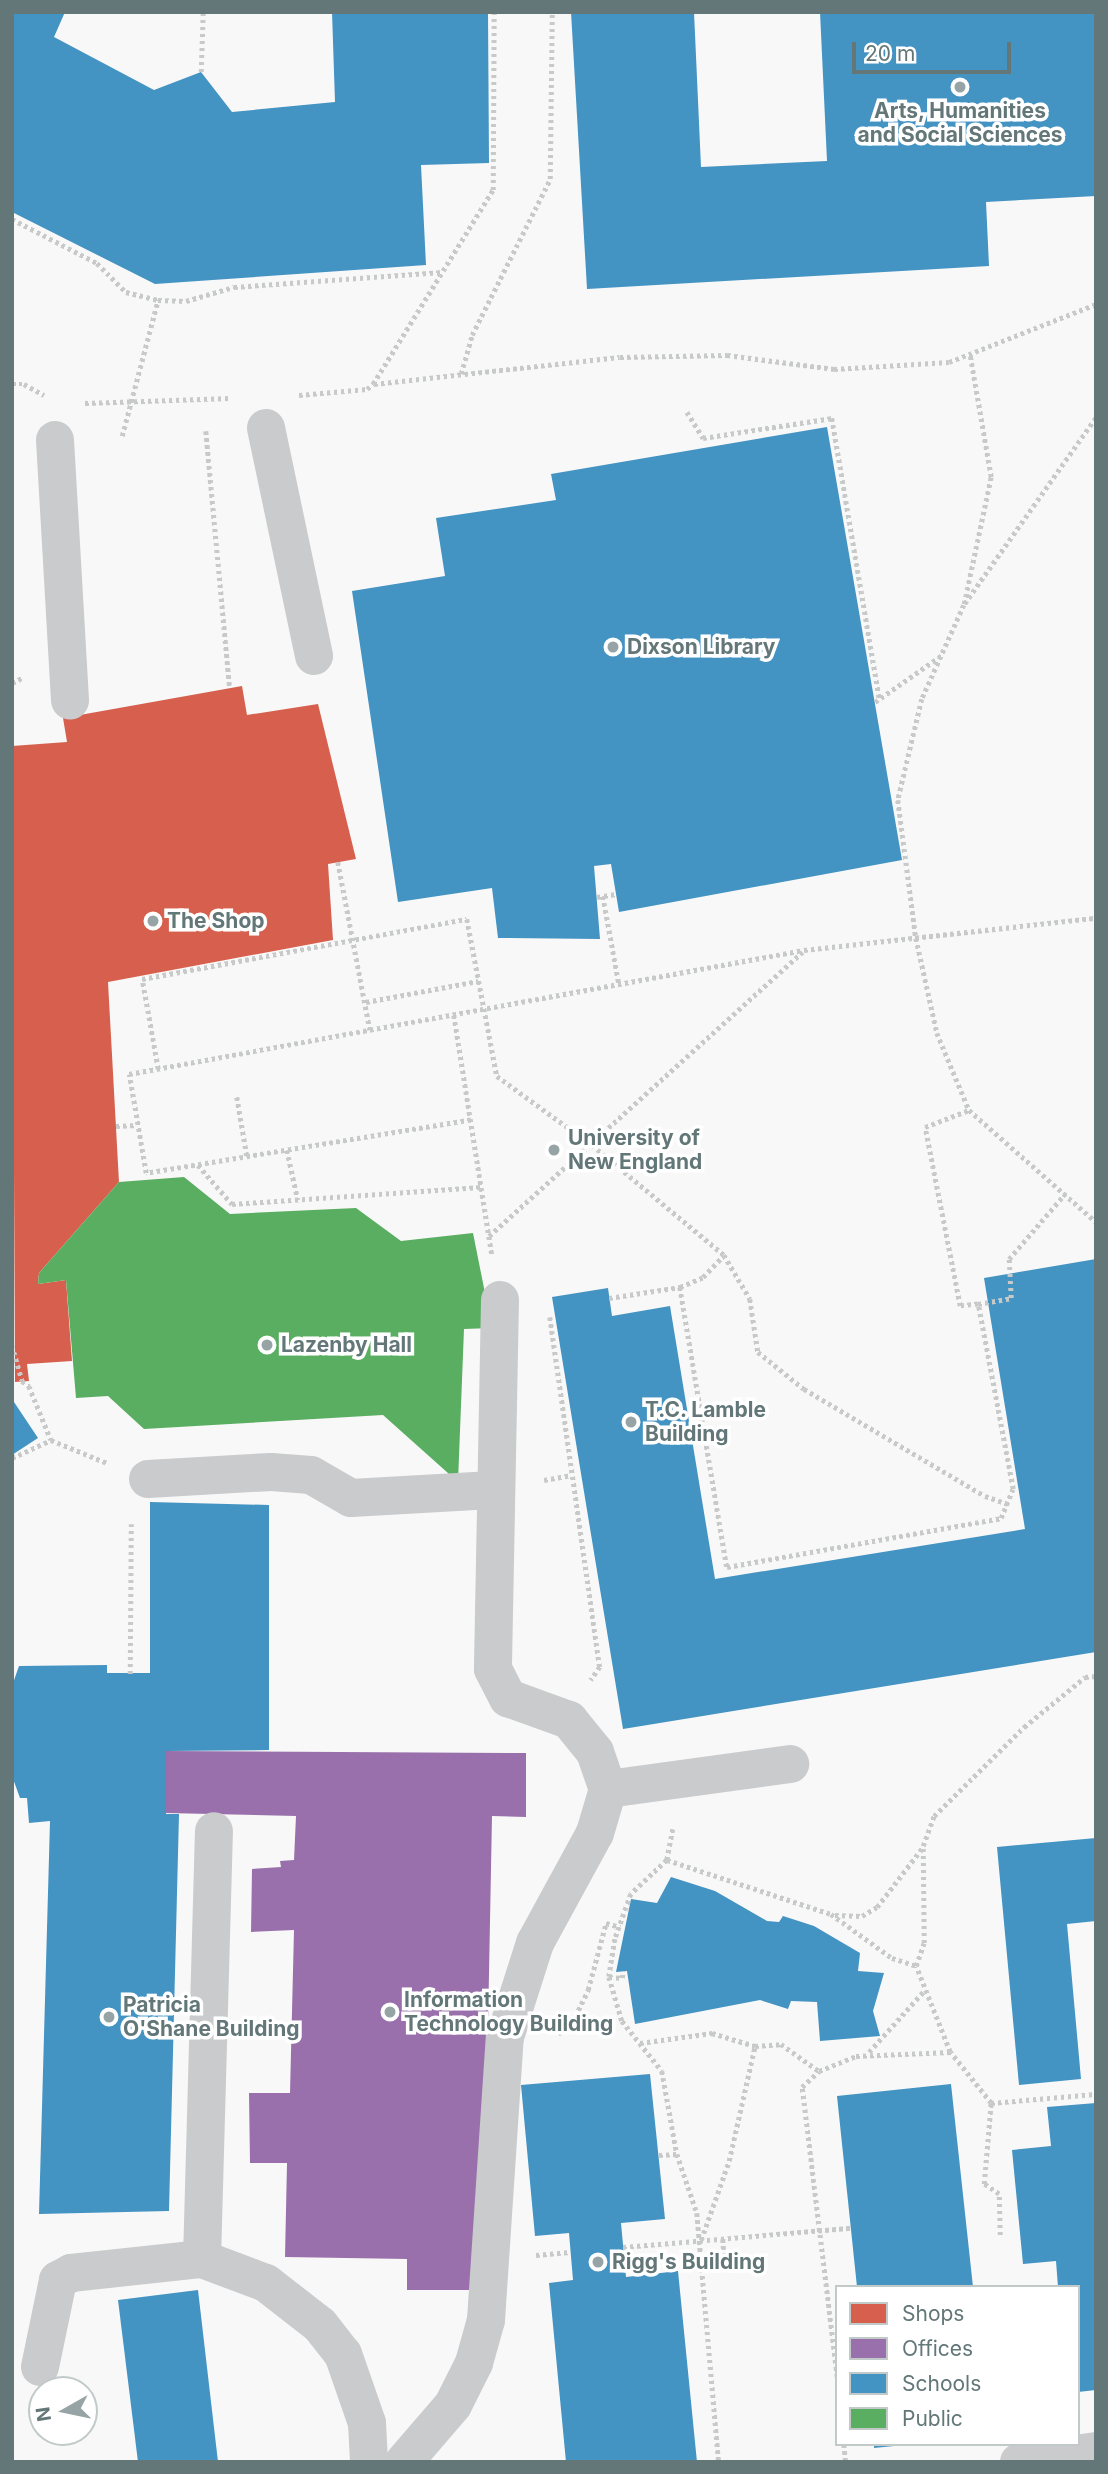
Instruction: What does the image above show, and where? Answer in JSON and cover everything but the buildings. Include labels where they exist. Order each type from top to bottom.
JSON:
[{"type":"lane","points":[[266,428],[314,656]]},
{"type":"lane","points":[[55,440],[70,701]]},
{"type":"lane","points":[[404,2462],[453,2405],[474,2363],[486,2320],[505,2037],[534,1942],[595,1833],[608,1789],[595,1752],[569,1720],[508,1698],[499,1687],[493,1669],[493,1490],[502,1371],[500,1300]]},
{"type":"lane","points":[[139,1480],[271,1472],[311,1475],[351,1498],[493,1490]]},
{"type":"lane","points":[[608,1789],[790,1764]]},
{"type":"lane","points":[[202,2259],[214,1831]]},
{"type":"lane","points":[[40,2367],[58,2280],[71,2273],[202,2259],[266,2283],[320,2325],[343,2354],[367,2423],[369,2462]]},
{"type":"lane","points":[[1019,2462],[1096,2451]]},
{"type":"path","points":[[201,72],[203,12]]},
{"type":"path","points":[[288,396],[367,389],[373,384],[493,190],[494,12]]},
{"type":"path","points":[[461,374],[472,335],[550,179],[552,12]]},
{"type":"path","points":[[12,219],[97,263],[126,292],[158,300],[186,301],[234,287],[442,272]]},
{"type":"path","points":[[122,436],[158,300]]},
{"type":"path","points":[[373,384],[620,357],[727,355],[834,369],[949,362],[1096,304]]},
{"type":"path","points":[[964,605],[990,477],[970,354]]},
{"type":"path","points":[[131,401],[236,398]]},
{"type":"path","points":[[687,412],[703,438],[832,418],[878,701],[942,654]]},
{"type":"path","points":[[1096,418],[964,605],[922,699],[898,800],[916,938],[937,1033],[970,1110],[1096,1222]]},
{"type":"path","points":[[206,432],[230,688]]},
{"type":"path","points":[[338,862],[370,1030]]},
{"type":"path","points":[[616,894],[600,897],[619,984]]},
{"type":"path","points":[[471,1120],[146,1173],[129,1074],[804,950],[1096,918]]},
{"type":"path","points":[[158,1069],[142,979],[467,919],[497,1076],[592,1145],[724,1255],[750,1298],[758,1352],[804,1389],[848,1411],[985,1496],[1008,1503]]},
{"type":"path","points":[[489,1236],[804,950]]},
{"type":"path","points":[[366,1002],[478,981]]},
{"type":"path","points":[[454,1015],[500,1300]]},
{"type":"path","points":[[237,1097],[247,1156]]},
{"type":"path","points":[[970,1110],[925,1127],[960,1306],[1011,1298],[1009,1259],[1065,1194]]},
{"type":"path","points":[[116,1126],[137,1125]]},
{"type":"path","points":[[287,1150],[298,1200]]},
{"type":"path","points":[[197,1164],[232,1204],[481,1187]]},
{"type":"path","points":[[609,1298],[680,1287],[703,1277],[724,1255]]},
{"type":"path","points":[[680,1287],[727,1567],[1001,1518],[1013,1489],[978,1304]]},
{"type":"path","points":[[549,1308],[600,1667],[587,1685]]},
{"type":"path","points":[[12,1345],[22,1381],[29,1386],[51,1440],[114,1466],[139,1480],[130,1674]]},
{"type":"path","points":[[12,1458],[51,1440]]},
{"type":"path","points":[[667,1860],[847,1918],[877,1907],[923,1846],[934,1816],[1024,1727],[1084,1677],[1096,1676]]},
{"type":"path","points":[[674,1834],[667,1860],[631,1894],[620,1927],[609,1977],[622,2021],[662,2071],[677,2154],[701,2241],[719,2462]]},
{"type":"path","points":[[923,1846],[925,1943],[916,1966],[950,2052],[991,2103],[984,2184],[999,2194],[1000,2235]]},
{"type":"path","points":[[831,1913],[892,1958],[916,1966]]},
{"type":"path","points":[[555,2036],[572,2023],[588,1990],[606,1923],[620,1927]]},
{"type":"path","points":[[609,1977],[622,1978],[623,1971]]},
{"type":"path","points":[[868,2053],[924,1991]]},
{"type":"path","points":[[639,2043],[712,2033],[755,2046],[781,2044],[819,2071]]},
{"type":"path","points":[[701,2241],[729,2161],[755,2046]]},
{"type":"path","points":[[835,2360],[802,2087],[819,2071],[868,2053],[950,2052]]},
{"type":"path","points":[[991,2103],[1096,2094]]},
{"type":"path","points":[[659,2155],[677,2154]]},
{"type":"path","points":[[623,2248],[851,2228]]},
{"type":"path","points":[[723,2239],[724,2253],[736,2270]]},
{"type":"place","name":"Arts, Humanities and Social Sciences","points":[[960,87]]},
{"type":"place","name":"Dixson Library","points":[[613,647]]},
{"type":"place","name":"The Shop","points":[[153,921]]},
{"type":"place","name":"University of New England","points":[[554,1150]]},
{"type":"place","name":"Lazenby Hall","points":[[267,1345]]},
{"type":"place","name":"T.C. Lamble Building","points":[[631,1422]]},
{"type":"place","name":"Information Technology Building","points":[[390,2012]]},
{"type":"place","name":"Patricia O'Shane Building","points":[[109,2017]]},
{"type":"place","name":"Rigg's Building","points":[[598,2262]]}]
